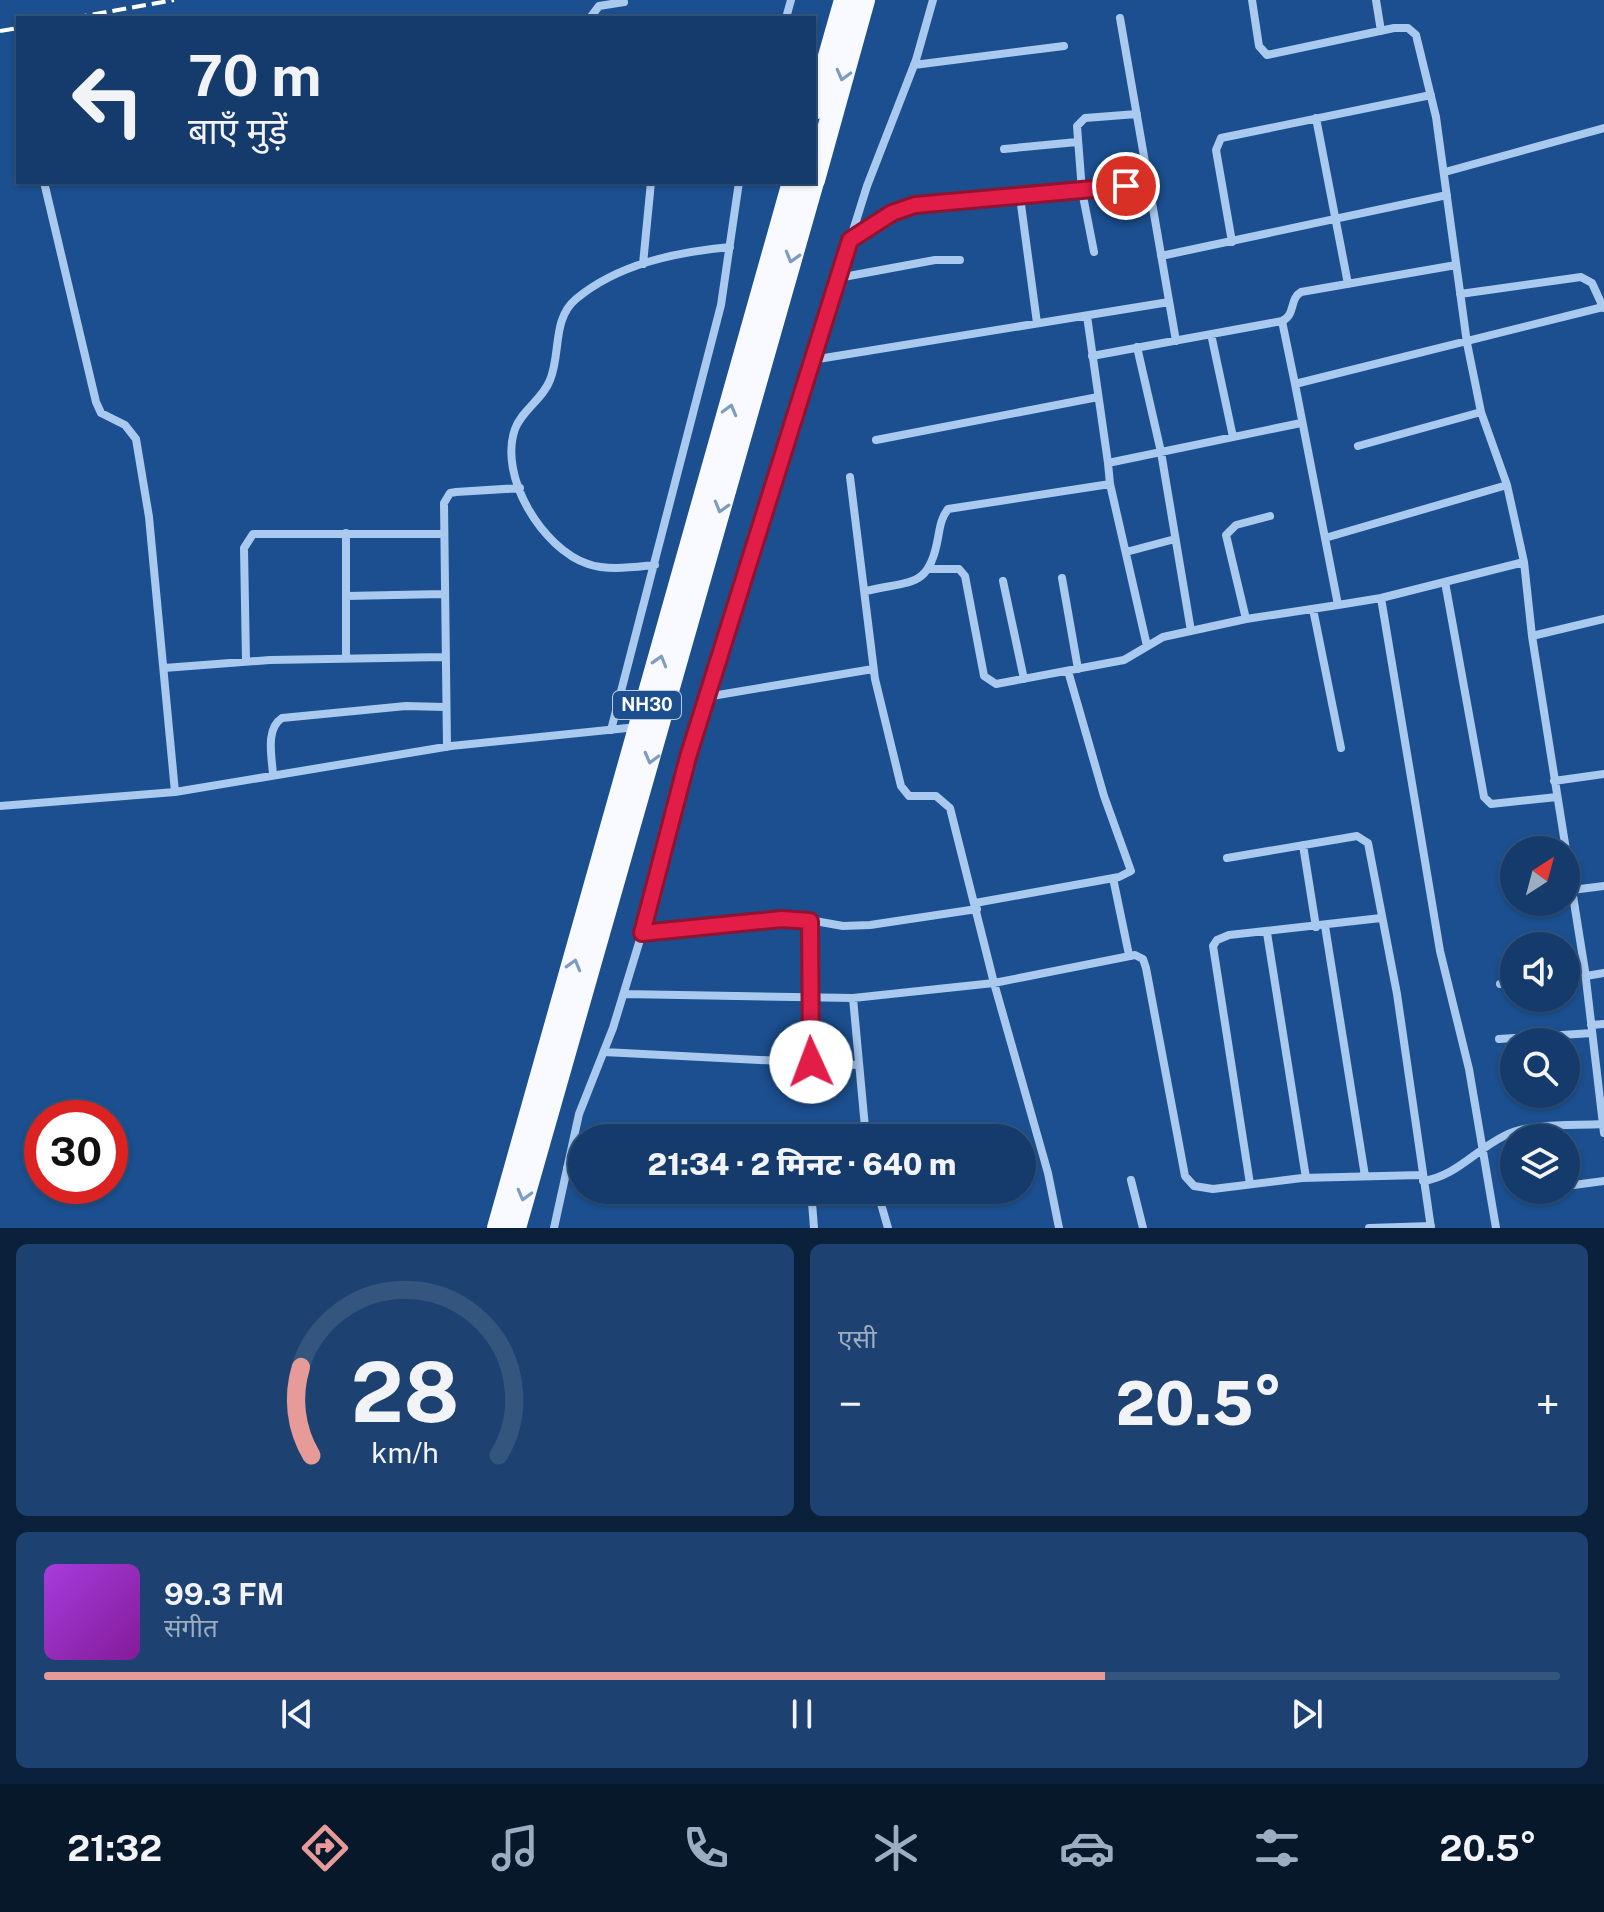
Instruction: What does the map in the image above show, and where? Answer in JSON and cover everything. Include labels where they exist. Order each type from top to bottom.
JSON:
[{"type":"highway","points":[[816,102],[845,0]]},
{"type":"highway","name":"NH30","points":[[816,174],[864,0]]},
{"type":"highway","name":"NH30","points":[[498,1228],[792,184]]},
{"type":"highway","name":"NH30","points":[[515,1228],[813,184]]},
{"type":"street","points":[[554,1228],[579,1114],[624,994],[706,697],[850,240],[914,65],[933,0]]},
{"type":"street","points":[[1252,0],[1259,46],[1267,55],[1402,27],[1416,35],[1445,172],[1467,343],[1481,412],[1507,485],[1524,562],[1532,636],[1564,836]]},
{"type":"street","points":[[1376,0],[1381,31]]},
{"type":"street","points":[[592,16],[599,6],[624,2]]},
{"type":"street","points":[[1120,18],[1176,341]]},
{"type":"street","points":[[914,65],[1064,46]]},
{"type":"street","points":[[1232,242],[1217,143],[1228,135],[1431,95]]},
{"type":"street","points":[[1094,252],[1082,191],[1077,126],[1085,118],[1137,114]]},
{"type":"street","points":[[1316,118],[1348,284]]},
{"type":"street","points":[[1445,172],[1604,128]]},
{"type":"street","points":[[1004,149],[1077,142]]},
{"type":"street","points":[[850,240],[904,207],[1149,183]]},
{"type":"street","points":[[44,184],[96,402],[101,413],[125,425],[136,439],[149,517],[175,792]]},
{"type":"street","points":[[643,264],[651,184]]},
{"type":"street","points":[[611,730],[721,305],[739,184]]},
{"type":"street","points":[[1161,256],[1335,216],[1447,195]]},
{"type":"street","points":[[1020,197],[1037,323]]},
{"type":"street","points":[[655,565],[601,567],[574,558],[547,535],[520,488],[513,461],[515,428],[549,383],[568,307],[588,291],[643,264],[671,255],[730,247]]},
{"type":"street","points":[[838,278],[935,260],[960,260]]},
{"type":"street","points":[[1092,356],[1282,321],[1290,315],[1297,294],[1456,265]]},
{"type":"street","points":[[1295,384],[1604,308],[1592,283],[1581,277],[1460,294]]},
{"type":"street","points":[[812,360],[1169,302]]},
{"type":"street","points":[[1087,316],[1110,484],[1147,646]]},
{"type":"street","points":[[1282,321],[1338,605]]},
{"type":"street","points":[[1211,334],[1233,437]]},
{"type":"street","points":[[1137,347],[1161,452],[1191,631]]},
{"type":"street","points":[[876,440],[1098,397]]},
{"type":"street","points":[[1358,446],[1481,412]]},
{"type":"street","points":[[1108,463],[1301,423]]},
{"type":"street","points":[[850,477],[873,669],[901,786],[909,796],[936,796],[950,808],[994,983],[1048,1173],[1059,1228]]},
{"type":"street","points":[[931,569],[941,521],[948,509],[1110,484]]},
{"type":"street","points":[[1325,538],[1507,485]]},
{"type":"street","points":[[447,747],[444,503],[450,493],[520,488]]},
{"type":"street","points":[[1246,619],[1226,535],[1236,525],[1270,516]]},
{"type":"street","points":[[246,661],[244,548],[249,538],[259,533],[443,534]]},
{"type":"street","points":[[346,533],[346,658]]},
{"type":"street","points":[[1126,552],[1175,539]]},
{"type":"street","points":[[866,591],[916,579],[931,569],[959,569],[965,576],[984,676],[996,684],[1124,660],[1163,637],[1246,619],[1381,598],[1524,562]]},
{"type":"street","points":[[1062,578],[1078,669]]},
{"type":"street","points":[[1003,581],[1024,679]]},
{"type":"street","points":[[1445,582],[1484,797],[1491,804],[1557,797]]},
{"type":"street","points":[[346,596],[443,594]]},
{"type":"street","points":[[1381,598],[1440,951],[1461,1034],[1496,1228]]},
{"type":"street","points":[[1313,609],[1341,748]]},
{"type":"street","points":[[1532,636],[1604,619]]},
{"type":"street","points":[[164,668],[246,661],[444,657]]},
{"type":"street","points":[[706,697],[873,669]]},
{"type":"street","points":[[642,933],[782,919],[843,926],[870,925],[1129,873],[1130,864],[1104,796],[1068,671]]},
{"type":"street","points":[[273,775],[271,737],[275,724],[282,718],[406,706],[445,707]]},
{"type":"street","points":[[0,806],[175,792],[447,747],[642,726]]},
{"type":"street","points":[[1554,781],[1604,774]]},
{"type":"street","points":[[1227,858],[1357,836],[1366,839],[1397,994],[1431,1227],[1369,1228]]},
{"type":"street","points":[[1303,845],[1365,1176]]},
{"type":"street","points":[[1113,878],[1129,955]]},
{"type":"street","points":[[1580,889],[1604,886]]},
{"type":"street","points":[[1576,916],[1592,1029],[1599,1055],[1604,1133]]},
{"type":"street","points":[[1250,1184],[1211,953],[1217,940],[1381,918]]},
{"type":"street","points":[[810,921],[811,1062]]},
{"type":"street","points":[[1267,933],[1306,1178]]},
{"type":"street","points":[[624,994],[853,998],[994,983],[1129,955],[1143,959],[1185,1176],[1202,1188],[1306,1178],[1422,1178],[1449,1175],[1483,1149],[1518,1131],[1603,1124]]},
{"type":"street","points":[[1580,973],[1604,973]]},
{"type":"street","points":[[853,998],[864,1124]]},
{"type":"street","points":[[1499,1039],[1592,1029],[1604,1024]]},
{"type":"street","points":[[604,1052],[858,1065]]},
{"type":"street","points":[[1131,1180],[1143,1228]]},
{"type":"street","points":[[1580,1184],[1604,1181]]},
{"type":"street","points":[[812,1204],[814,1228]]},
{"type":"street","points":[[881,1204],[888,1228]]},
{"type":"railway","points":[[84,16],[174,0]]},
{"type":"railway","points":[[0,31],[16,28]]},
{"type":"route","points":[[811,1062],[810,921],[782,919],[708,929],[642,933],[688,757],[850,240],[904,207],[1126,186]]}]
